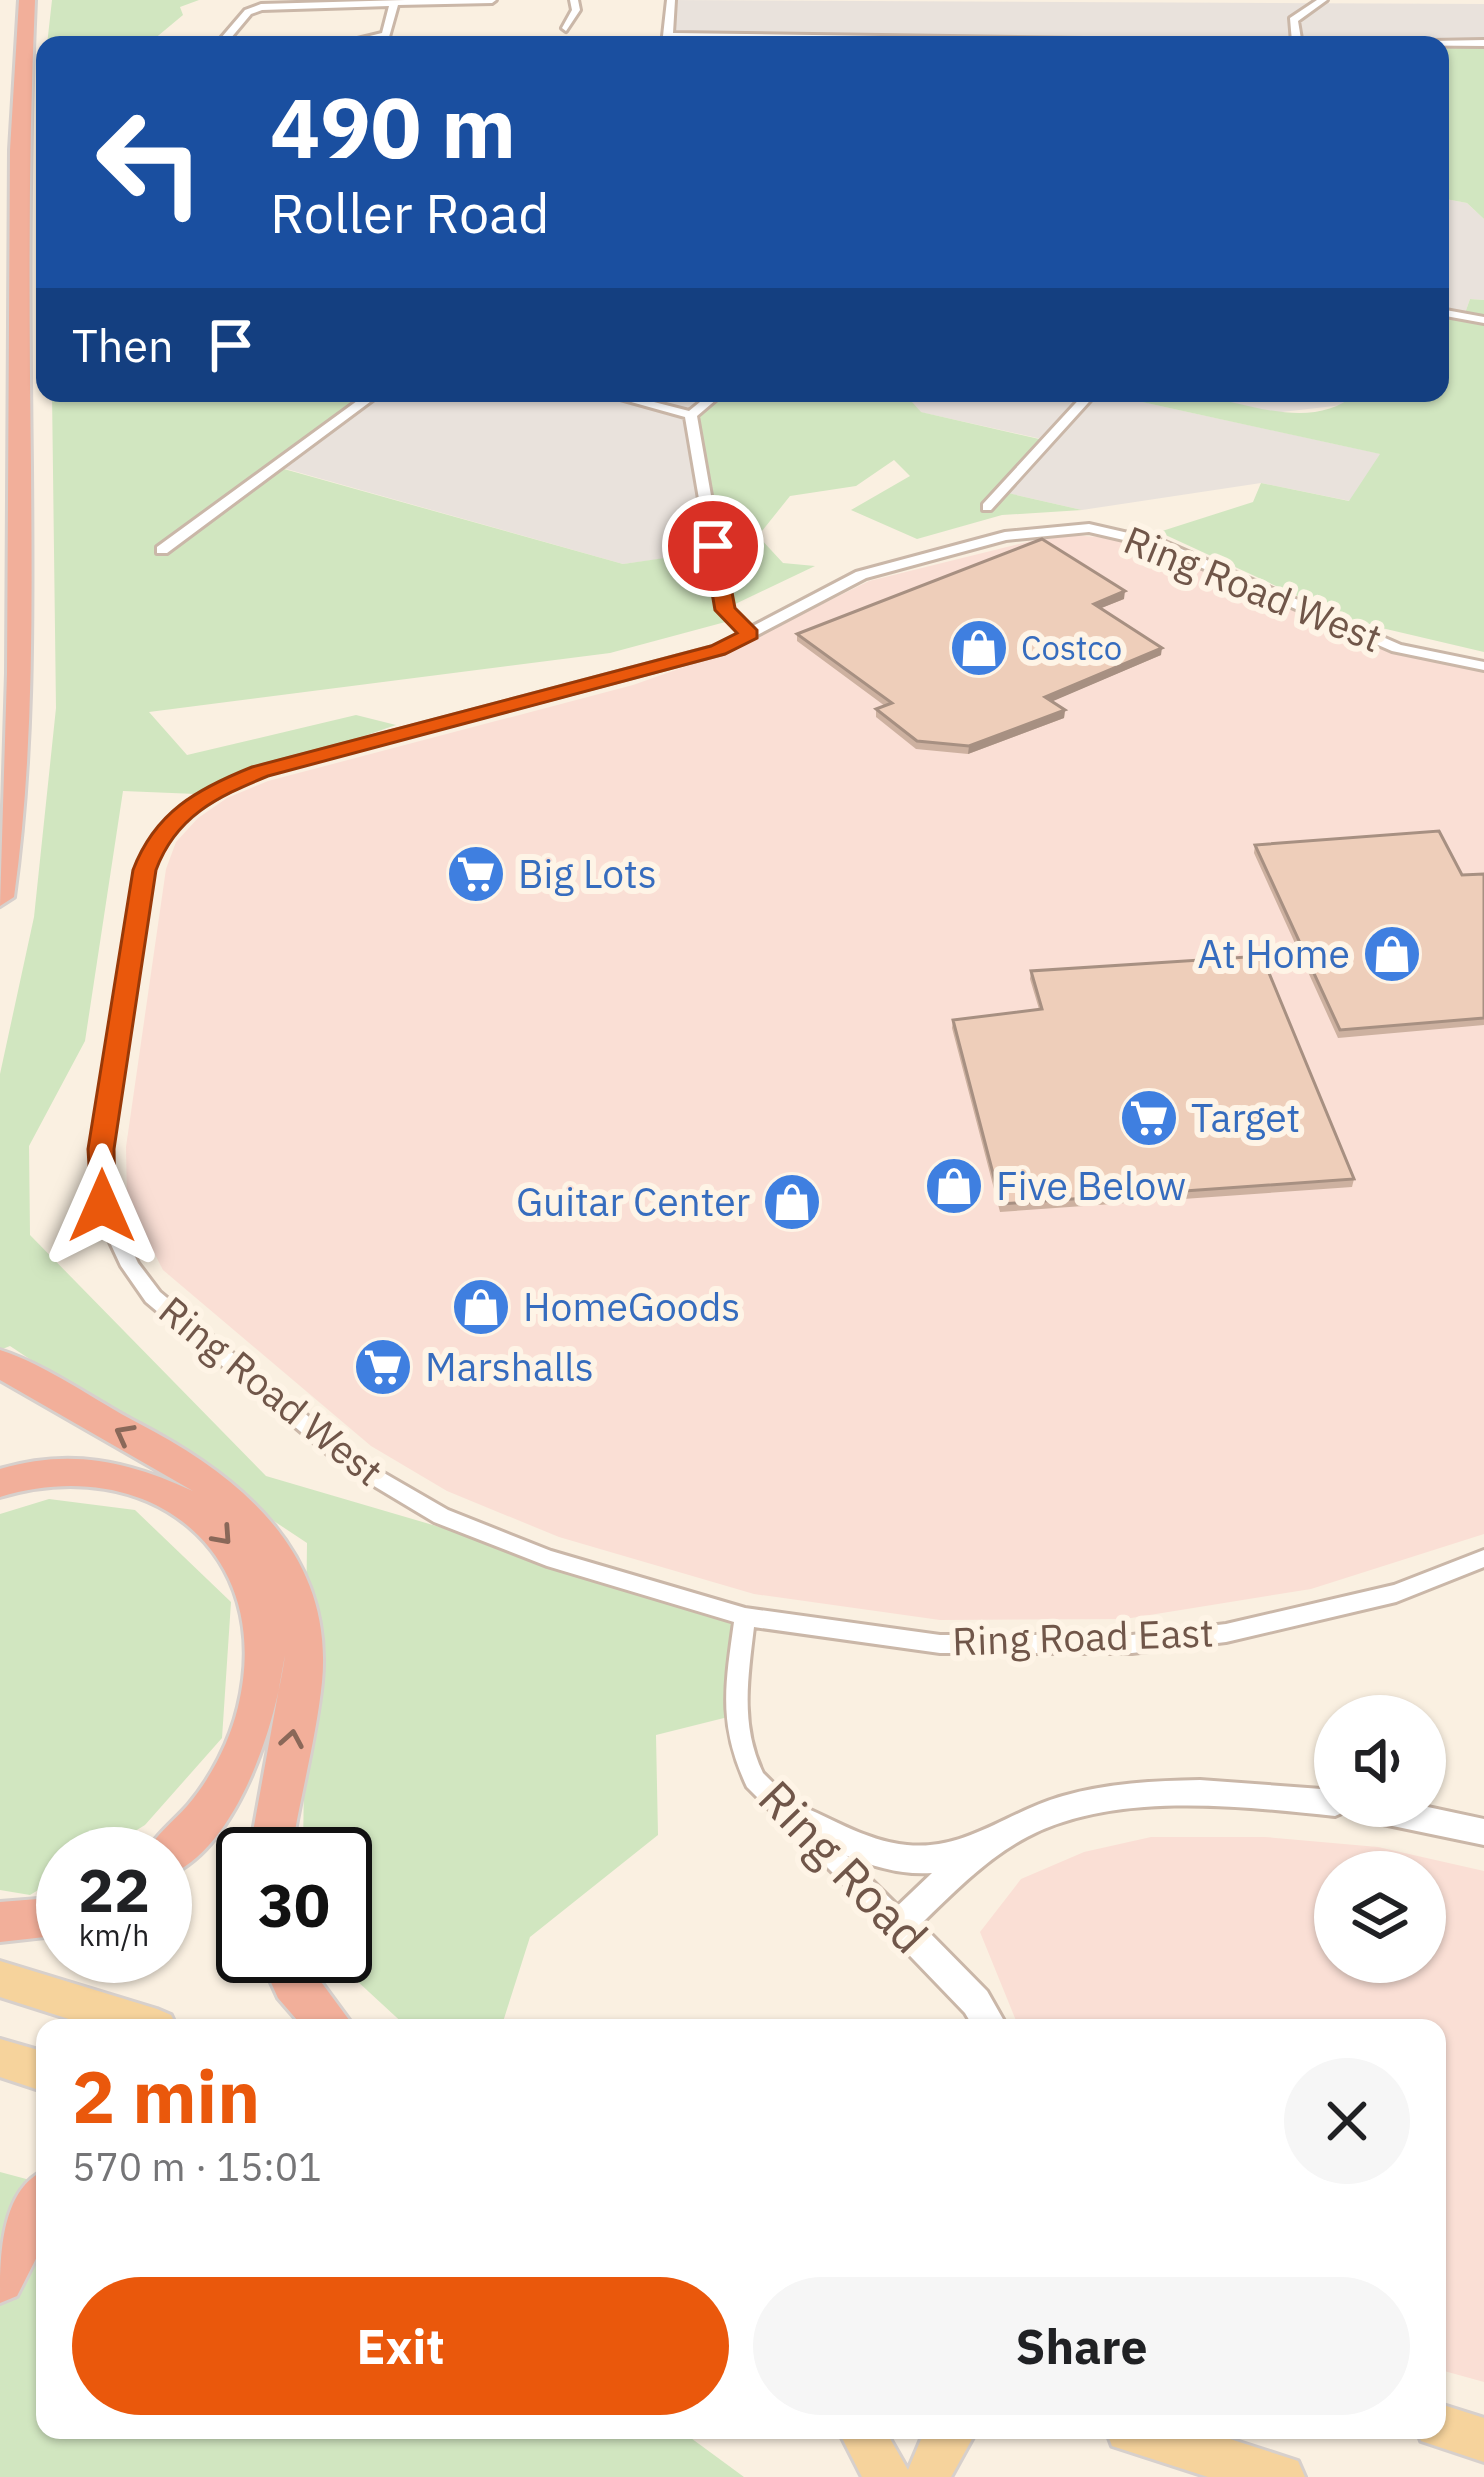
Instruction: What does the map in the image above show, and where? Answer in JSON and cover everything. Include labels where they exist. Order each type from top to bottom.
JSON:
[{"type":"highway","points":[[0,897],[14,797],[20,673],[20,150],[27,0]]},
{"type":"highway","points":[[0,1363],[224,1490],[257,1522],[289,1574],[304,1654],[275,1827]]},
{"type":"highway","points":[[0,1483],[61,1472],[94,1472],[148,1484],[216,1526],[249,1570],[266,1628],[262,1704],[238,1765],[212,1808],[192,1829]]},
{"type":"highway","points":[[0,1922],[36,1919]]},
{"type":"highway","points":[[293,1983],[325,2019]]},
{"type":"highway","points":[[0,2279],[36,2210]]},
{"type":"main road","points":[[0,1978],[129,2019]]},
{"type":"main road","points":[[0,2058],[36,2069]]},
{"type":"main road","points":[[1446,2428],[1484,2440]]},
{"type":"main road","points":[[865,2439],[888,2477]]},
{"type":"main road","points":[[928,2477],[947,2439]]},
{"type":"main road","points":[[1157,2439],[1282,2477]]},
{"type":"street","points":[[229,36],[255,9],[492,0]]},
{"type":"street","points":[[566,28],[576,10],[574,0]]},
{"type":"street","points":[[667,36],[671,0]]},
{"type":"street","points":[[1294,36],[1293,20],[1323,0]]},
{"type":"street","points":[[383,36],[394,4]]},
{"type":"street","points":[[1449,44],[1484,43]]},
{"type":"street","points":[[1449,314],[1484,320]]},
{"type":"street","points":[[162,550],[364,402]]},
{"type":"street","points":[[640,402],[691,415]]},
{"type":"street","points":[[691,415],[707,402]]},
{"type":"street","points":[[987,507],[1083,402]]},
{"type":"street","points":[[691,415],[725,610],[750,634]]},
{"type":"street","name":"Ring Road West","points":[[745,1617],[547,1558],[477,1532],[351,1463],[139,1281],[102,1206],[101,1149],[144,870],[156,839],[181,812],[214,790],[260,771],[718,650],[861,575],[1029,531],[1089,528],[1159,544],[1397,648],[1484,666]]},
{"type":"street","name":"Ring Road East","points":[[745,1617],[940,1644],[1132,1644],[1226,1633],[1324,1613],[1484,1558]]},
{"type":"street","name":"Ring Road","points":[[745,1617],[734,1727],[755,1780],[976,2002],[986,2019]]},
{"type":"street","points":[[787,1813],[894,1861],[924,1863],[985,1846],[1059,1810],[1140,1798],[1257,1794],[1314,1801]]},
{"type":"street","points":[[1446,1821],[1476,1826]]},
{"type":"street","points":[[900,1924],[985,1846]]},
{"type":"shaded area","points":[[667,0],[1484,4],[1484,43],[1449,43],[1449,36],[664,36]]},
{"type":"shaded area","points":[[1449,200],[1467,203],[1484,219],[1484,300],[1470,299],[1464,316],[1449,313]]},
{"type":"shaded area","points":[[365,402],[722,402],[713,552],[623,564],[283,468]]},
{"type":"shaded area","points":[[912,402],[1142,402],[1381,454],[1350,501],[1261,483],[1082,510],[998,491],[1046,440],[920,412]]},
{"type":"shaded area","points":[[1228,402],[1346,402],[1343,405],[1273,413]]},
{"type":"shaded area","points":[[1059,534],[1123,539],[1152,548],[1391,653],[1484,672],[1484,1534],[1311,1589],[1125,1619],[940,1620],[754,1594],[559,1537],[447,1491],[371,1446],[163,1270],[127,1200],[126,1147],[166,869],[176,842],[198,818],[227,798],[268,781],[633,685],[721,654],[869,581]]},
{"type":"shaded area","points":[[1151,1837],[1265,1837],[1378,1847],[1396,1851],[1314,1851],[1314,1983],[1446,1983],[1446,1862],[1484,1871],[1484,2382],[1446,2371],[1446,2019],[1015,2019],[980,1932],[1021,1879],[1084,1852]]},
{"type":"green space","points":[[52,0],[199,0],[180,7],[183,15],[158,36],[48,36]]},
{"type":"green space","points":[[1484,43],[1484,219],[1467,203],[1449,200],[1449,44]]},
{"type":"green space","points":[[1470,299],[1484,300],[1484,652],[1352,621],[1159,532],[1253,502],[1261,483],[1349,501],[1380,454],[1142,402],[1231,402],[1299,413],[1343,402],[1449,402],[1449,313],[1464,316]]},
{"type":"green space","points":[[52,402],[365,402],[284,469],[623,564],[713,551],[694,421],[714,402],[912,402],[921,412],[1048,441],[999,491],[1082,510],[1002,515],[917,539],[851,510],[910,476],[894,460],[856,486],[790,496],[758,536],[783,563],[815,566],[729,607],[729,621],[610,653],[149,712],[187,755],[356,715],[396,725],[196,794],[123,791],[85,1041],[29,1146],[30,1235],[266,1476],[753,1619],[732,1716],[656,1735],[658,1835],[530,1937],[504,2019],[398,2019],[359,1983],[372,1983],[372,1827],[303,1827],[307,1543],[10,1346],[0,1350],[0,1074],[34,917],[56,708]]},
{"type":"green space","points":[[49,1499],[135,1510],[231,1602],[222,1738],[142,1827],[36,1827],[36,1891],[30,1895],[0,1890],[0,1514]]},
{"type":"green space","points":[[0,2172],[36,2182],[36,2439],[692,2439],[744,2477],[0,2477]]},
{"type":"building","name":"Costco","points":[[1042,539],[1125,591],[1094,604],[1162,648],[1045,697],[1065,710],[969,746],[917,741],[876,709],[892,703],[797,634]]},
{"type":"building","name":"At Home","points":[[1439,831],[1462,875],[1484,874],[1484,1018],[1340,1030],[1255,845]]},
{"type":"building","name":"Target","points":[[1262,956],[1354,1179],[1001,1204],[953,1020],[1042,1009],[1031,971]]},
{"type":"place","name":"Costco","points":[[979,648]]},
{"type":"place","name":"Big Lots","points":[[476,874]]},
{"type":"place","name":"At Home","points":[[1392,954]]},
{"type":"place","name":"Target","points":[[1149,1118]]},
{"type":"place","name":"Five Below","points":[[954,1186]]},
{"type":"place","name":"Guitar Center","points":[[792,1202]]},
{"type":"place","name":"HomeGoods","points":[[481,1307]]},
{"type":"place","name":"Marshalls","points":[[383,1367]]},
{"type":"route","points":[[102,1206],[101,1149],[144,870],[156,839],[181,812],[214,790],[260,771],[718,650],[750,634],[725,610],[713,546]]}]
